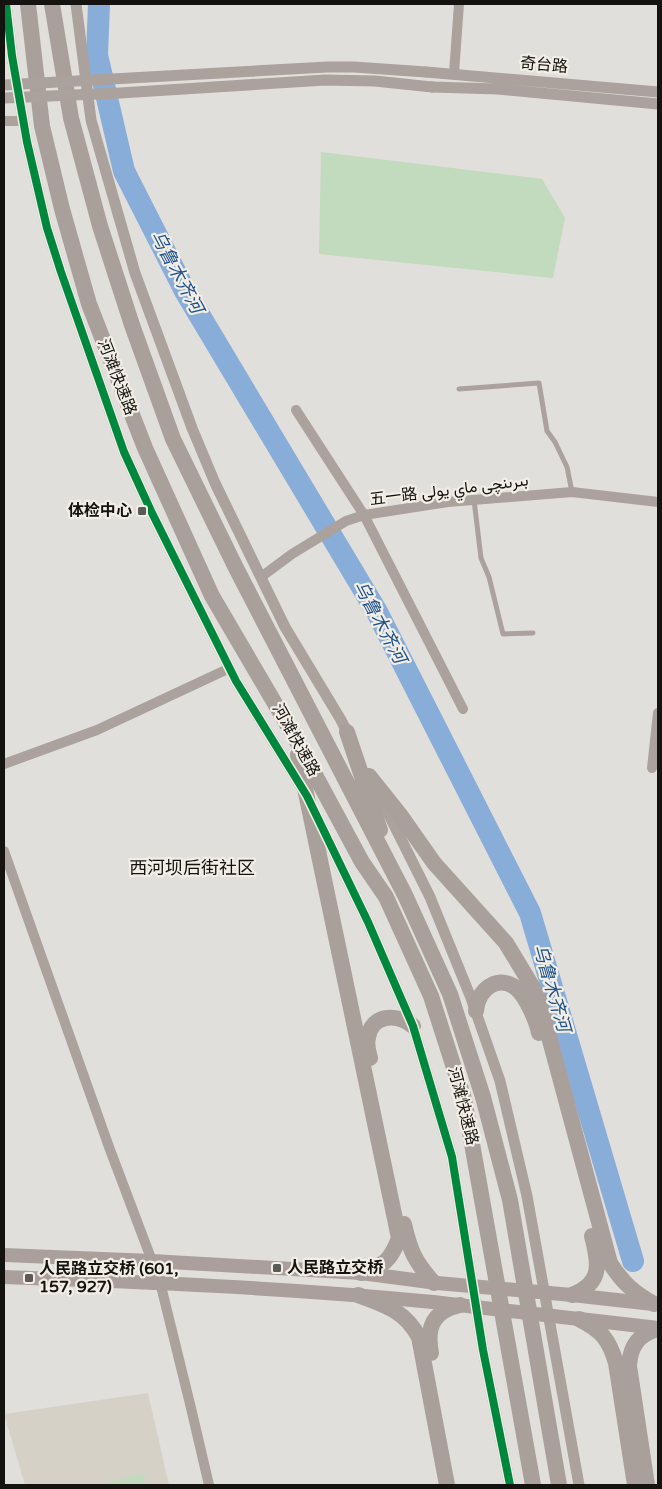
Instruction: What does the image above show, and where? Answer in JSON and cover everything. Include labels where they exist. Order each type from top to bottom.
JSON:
[{"type":"highway","name":"河滩快速路","points":[[28,4],[42,126],[62,209],[88,304],[145,448],[212,596],[294,736],[362,862],[386,897],[431,996],[464,1099],[533,1485]]},
{"type":"highway","name":"河滩快速路","points":[[52,4],[71,118],[100,226],[132,325],[173,439],[236,568],[397,879],[450,994],[483,1097],[510,1200],[559,1485]]},
{"type":"highway","points":[[347,732],[397,879]]},
{"type":"highway","points":[[294,736],[399,1238],[394,1253],[386,1262],[376,1269],[361,1273]]},
{"type":"highway","points":[[369,776],[401,816],[434,863],[506,943],[538,996],[610,1263],[621,1280],[636,1294],[656,1304]]},
{"type":"highway","points":[[476,1011],[476,1003],[484,989],[499,983],[507,984],[521,992],[537,1026],[598,1263],[596,1274],[590,1283],[582,1291],[572,1295]]},
{"type":"highway","points":[[413,1026],[399,1018],[383,1019],[371,1029],[367,1046],[409,1245],[419,1266],[436,1283]]},
{"type":"highway","points":[[358,1295],[402,1315],[412,1325],[419,1337],[447,1485]]},
{"type":"highway","points":[[454,1485],[428,1340],[434,1320],[441,1312],[450,1307],[460,1305]]},
{"type":"highway","points":[[579,1319],[592,1326],[604,1336],[612,1348],[635,1485]]},
{"type":"highway","points":[[647,1485],[629,1366],[633,1345],[649,1331],[658,1329]]},
{"type":"main road","points":[[4,1255],[361,1273],[436,1283],[656,1304]]},
{"type":"main road","points":[[4,1277],[160,1282],[358,1295],[460,1305],[658,1329]]},
{"type":"street","points":[[6,4],[12,56],[27,142],[47,228],[124,452],[151,511],[230,668],[307,796],[368,922],[413,1026],[452,1157],[483,1350],[510,1485]]},
{"type":"street","points":[[76,4],[90,120],[135,273],[192,428],[215,483],[285,627],[347,732],[430,897],[476,1011],[500,1081],[527,1196],[579,1485]]},
{"type":"street","points":[[454,73],[459,4]]},
{"type":"street","name":"奇台路","points":[[4,85],[327,67],[454,73],[658,92]]},
{"type":"street","name":"奇台路","points":[[4,98],[120,94],[325,80],[498,89],[658,104]]},
{"type":"street","points":[[4,121],[24,121]]},
{"type":"street","points":[[296,410],[364,515],[463,709]]},
{"type":"street","name":"五一路 بىرىنچى ماي يولى","points":[[261,577],[292,554],[346,521],[364,515],[474,500],[572,492],[658,502]]},
{"type":"street","points":[[4,764],[97,730],[230,668]]},
{"type":"street","points":[[652,768],[658,713]]},
{"type":"street","points":[[4,851],[109,1147],[160,1282],[209,1485]]},
{"type":"lane","points":[[459,389],[539,383],[547,430],[567,467],[572,492]]},
{"type":"lane","points":[[474,500],[481,558],[489,577],[503,634],[533,633]]},
{"type":"shaded area","points":[[148,1393],[169,1485],[25,1485],[4,1414]]},
{"type":"green space","points":[[321,152],[542,179],[565,218],[553,278],[319,254]]},
{"type":"green space","points":[[142,1473],[146,1485],[99,1485]]},
{"type":"waterway","name":"乌鲁木齐河","points":[[99,4],[97,55],[124,171],[185,291],[377,612],[530,913],[633,1261]]},
{"type":"cycle path","points":[[6,4],[12,56],[27,142],[47,228],[124,452],[151,511],[236,681],[307,796],[368,922],[413,1026],[452,1157],[483,1350],[510,1485]]},
{"type":"place","name":"体检中心","points":[[142,511]]},
{"type":"place","name":"人民路立交桥","points":[[277,1268]]},
{"type":"place","name":"人民路立交桥 (601, 157, 927)","points":[[29,1278]]},
{"type":"district","name":"西河坝后街社区","points":[[192,868]]}]
